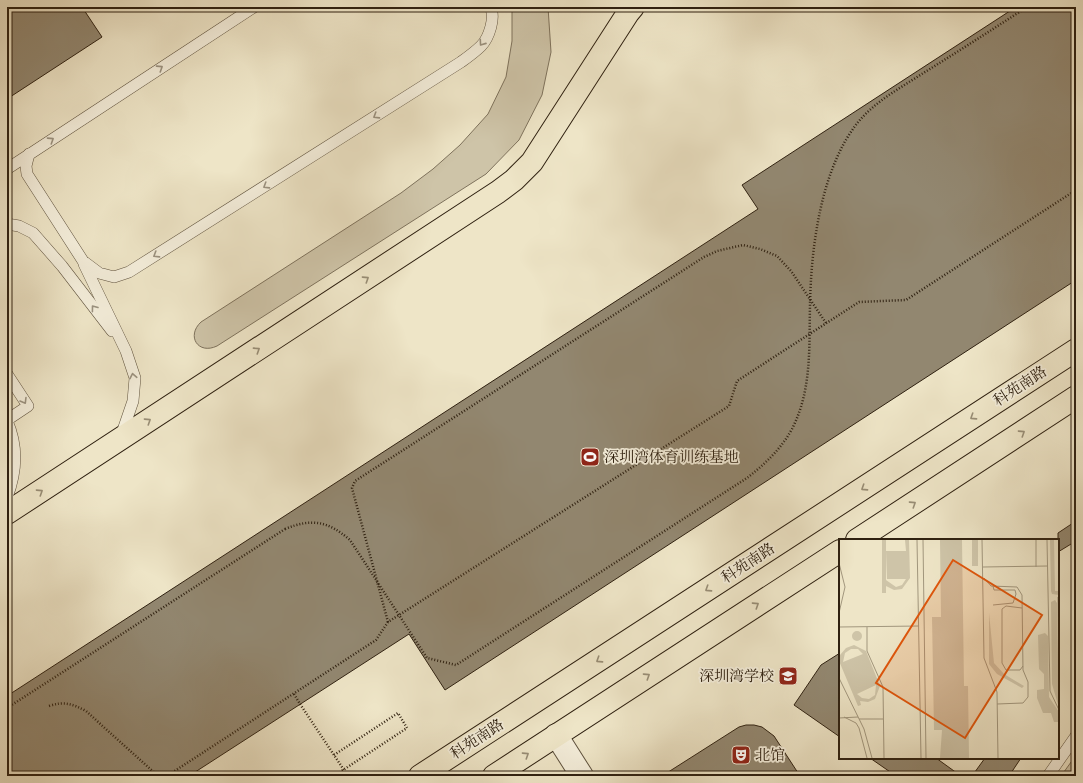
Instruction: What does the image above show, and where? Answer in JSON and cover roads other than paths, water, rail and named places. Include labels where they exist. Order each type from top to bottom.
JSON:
[{"type":"main road","points":[[7,513],[498,192],[514,180],[532,162],[628,13],[634,7]]},
{"type":"main road","name":"科苑南路","points":[[420,776],[1076,350]]},
{"type":"main road","points":[[859,539],[1076,397]]},
{"type":"main road","points":[[494,776],[839,552]]},
{"type":"street","points":[[556,735],[582,776]]},
{"type":"lane","points":[[7,169],[254,7]]},
{"type":"lane","points":[[83,261],[99,273],[114,277],[129,272],[461,62],[482,45],[492,26],[490,7]]},
{"type":"lane","points":[[29,154],[26,166],[27,174],[83,261],[126,351],[135,378],[133,401],[119,440]]},
{"type":"lane","points":[[7,224],[19,226],[33,233],[62,266],[126,351]]},
{"type":"lane","points":[[7,374],[28,406],[7,420],[13,434],[15,449],[15,470],[7,496]]},
{"type":"lane","points":[[1048,776],[1076,736]]},
{"type":"place","name":"深圳湾体育训练基地","points":[[590,457]]},
{"type":"place","name":"深圳湾学校","points":[[788,676]]},
{"type":"place","name":"北馆","points":[[741,755]]}]
